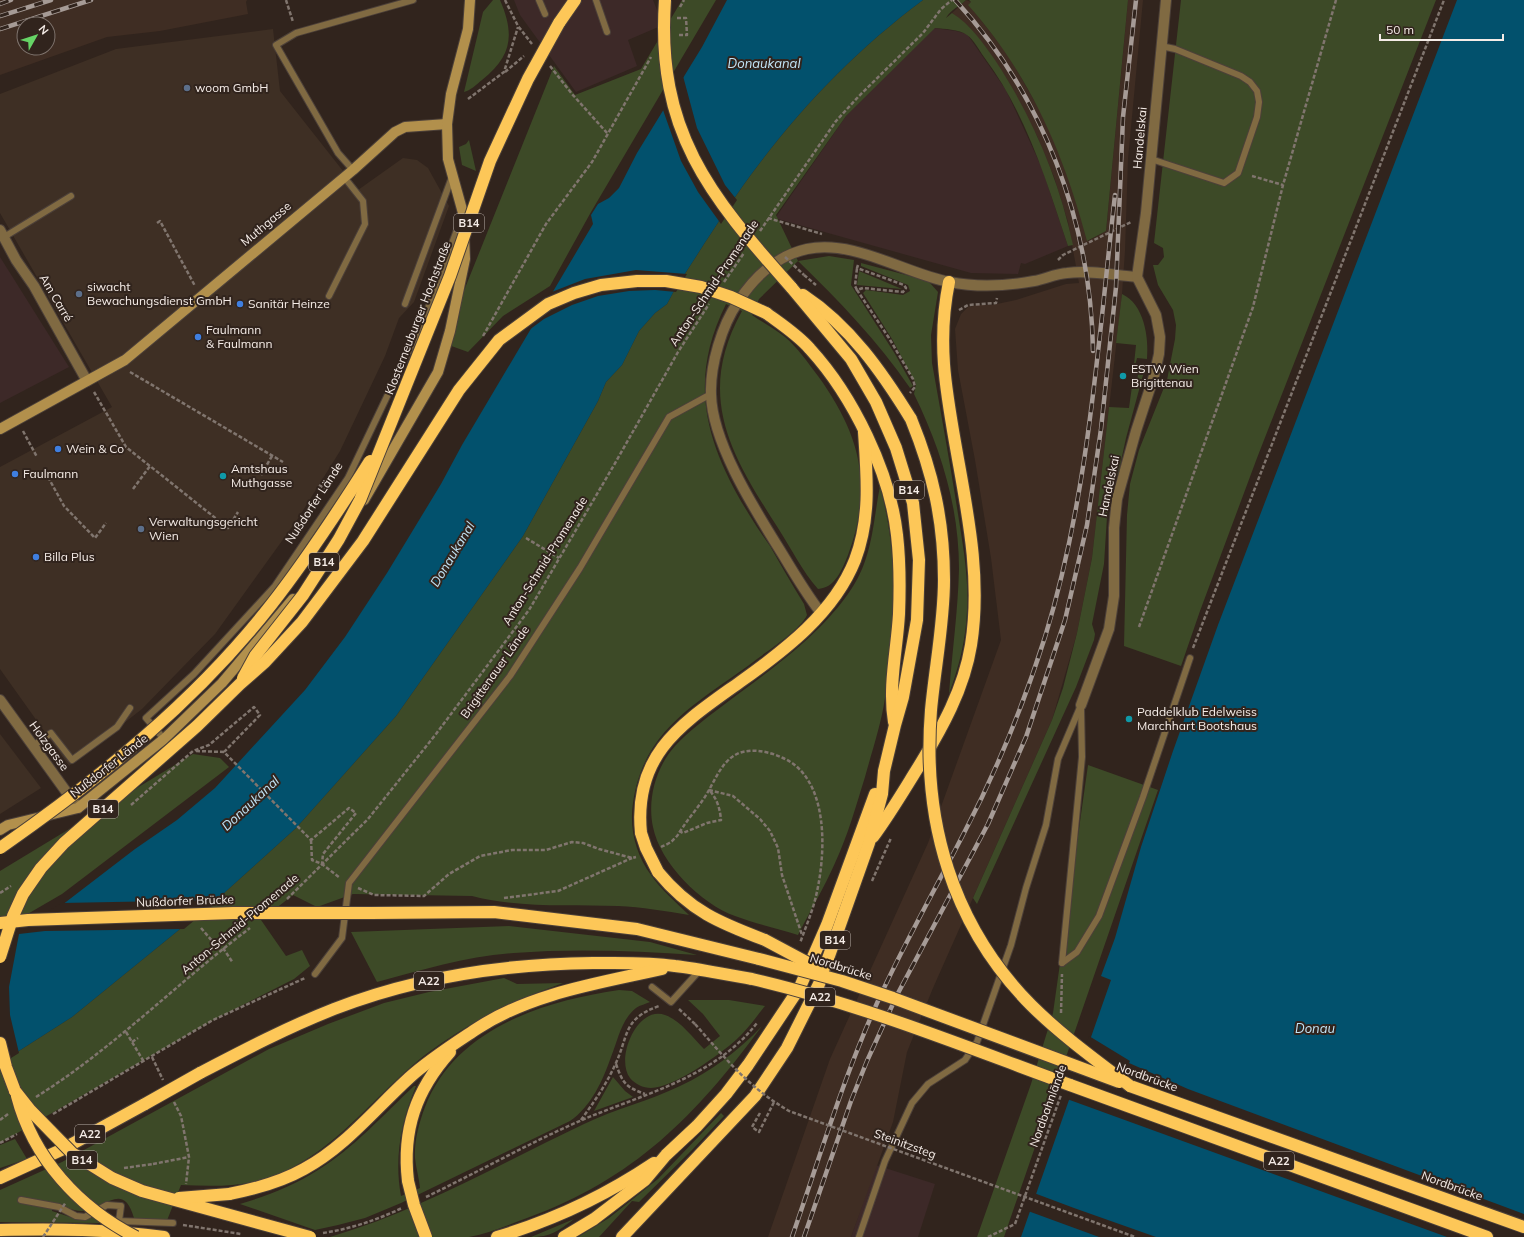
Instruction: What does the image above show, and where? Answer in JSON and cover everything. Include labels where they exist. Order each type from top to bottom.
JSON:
[{"type":"highway","name":"Klosterneuburger Hochstraße","points":[[390,429],[450,276],[490,161],[528,79],[559,23],[574,0]]},
{"type":"highway","name":"B14","points":[[623,1237],[734,1121],[755,1096],[787,1048],[819,984],[869,843],[882,794],[884,771],[894,725],[903,697],[917,620],[919,560],[913,503],[896,448],[876,402],[851,359],[732,219],[711,190],[694,161],[682,134],[672,104],[666,63],[664,26],[666,0]]},
{"type":"highway","points":[[240,684],[265,662],[302,622],[326,592],[364,541],[459,390],[499,340],[548,304],[574,293],[601,286],[636,280],[666,281],[701,287],[731,297],[766,313],[810,348],[844,390],[878,465],[891,502],[897,534],[899,614],[890,702],[894,725]]},
{"type":"highway","points":[[869,843],[892,812],[946,721],[959,690],[971,645],[975,609],[975,574],[971,529],[944,376],[942,329],[949,282]]},
{"type":"highway","points":[[791,287],[833,318],[865,351],[884,377],[911,420],[923,448],[934,484],[943,538],[943,594],[930,738],[930,775],[935,820],[946,864],[955,891],[970,924],[986,951],[1005,975],[1047,1020],[1130,1086]]},
{"type":"highway","name":"B14","points":[[0,957],[13,916],[23,894],[41,868],[64,843],[197,726],[240,684],[255,656],[303,595],[339,538],[360,500],[390,429]]},
{"type":"highway","points":[[0,848],[92,779],[158,724],[227,656],[271,606],[301,565],[342,506],[390,429]]},
{"type":"highway","points":[[842,981],[765,940],[733,928],[697,909],[677,893],[658,872],[646,848],[641,833],[639,815],[641,796],[646,778],[660,750],[668,740],[695,714],[781,650],[821,613],[846,578],[855,560],[863,536],[867,497],[864,432]]},
{"type":"highway","points":[[564,1237],[594,1219],[645,1180],[666,1155],[697,1126],[726,1094],[748,1065],[800,986],[827,925],[884,771]]},
{"type":"highway","name":"Nußdorfer Brücke","points":[[0,923],[28,920],[233,913],[494,912],[637,929],[759,959]]},
{"type":"highway","name":"Nordbrücke","points":[[759,959],[842,981],[1524,1227]]},
{"type":"highway","name":"A22","points":[[0,1178],[61,1150],[200,1072],[291,1027],[335,1009],[397,989],[479,971],[526,965],[627,963],[674,966],[752,979],[794,988],[888,1019],[1487,1237]]},
{"type":"highway","points":[[170,1199],[229,1194],[273,1184],[304,1169],[320,1159],[361,1125],[410,1078],[437,1056],[492,1019],[538,1000],[578,988],[674,966]]},
{"type":"highway","points":[[426,1237],[414,1205],[408,1181],[406,1161],[408,1136],[420,1094],[430,1076],[460,1041]]},
{"type":"highway","name":"B14","points":[[0,1042],[6,1067],[15,1091],[51,1133],[82,1160],[120,1181],[142,1191],[313,1235]]},
{"type":"highway","points":[[15,1091],[21,1114],[30,1136],[63,1182],[90,1207],[121,1230],[136,1237]]},
{"type":"highway","points":[[497,1237],[543,1222],[580,1207],[613,1190],[666,1155]]},
{"type":"highway","points":[[0,1230],[119,1226],[164,1237]]},
{"type":"street","points":[[447,124],[451,94],[468,29],[470,0]]},
{"type":"street","name":"Handelskai","points":[[1081,705],[1109,629],[1113,601],[1114,528],[1117,499],[1136,431],[1154,376],[1159,354],[1160,337],[1156,315],[1136,277],[1146,213],[1166,0]]},
{"type":"street","name":"Muthgasse","points":[[0,429],[125,360],[401,129],[447,124]]},
{"type":"street","name":"Nußdorfer Lände","points":[[0,830],[8,825],[78,808],[164,739],[222,683],[304,585],[366,497],[434,378],[450,331],[465,260],[463,214],[452,175],[448,154],[447,124]]},
{"type":"street","name":"Am Carré","points":[[3,240],[34,286],[87,381]]},
{"type":"street","points":[[821,613],[744,491],[728,456],[716,422],[711,394],[714,366],[725,324],[733,308],[757,276],[781,260],[808,249],[831,249],[861,253],[949,282],[998,285],[1034,281],[1055,274],[1086,272],[1136,277]]},
{"type":"street","name":"Holzgasse","points":[[0,700],[78,808]]},
{"type":"lane","points":[[353,170],[338,153],[276,45],[296,33],[413,0]]},
{"type":"lane","points":[[539,0],[545,14]]},
{"type":"lane","points":[[596,0],[607,32]]},
{"type":"lane","points":[[1151,159],[1224,183],[1238,173],[1257,117],[1259,102],[1257,91],[1250,82],[1240,76],[1176,49],[1161,46]]},
{"type":"lane","points":[[405,304],[452,175]]},
{"type":"lane","points":[[329,296],[365,224],[363,201],[344,177]]},
{"type":"lane","points":[[3,240],[71,196]]},
{"type":"lane","name":"Nußdorfer Lände","points":[[164,739],[146,718],[194,674],[275,586],[348,478],[424,319],[463,214]]},
{"type":"lane","name":"Brigittenauer Lände","points":[[348,884],[510,676],[580,568],[669,417],[711,394]]},
{"type":"lane","points":[[1062,963],[1077,952],[1099,916],[1143,797],[1190,658]]},
{"type":"lane","points":[[1062,963],[1082,757],[1081,705]]},
{"type":"lane","points":[[859,1237],[885,1161],[912,1103],[928,1084],[965,1060],[977,1042],[1011,945],[1026,888],[1046,825],[1058,759],[1081,705]]},
{"type":"lane","points":[[33,746],[51,733],[72,760],[117,727],[130,708]]},
{"type":"lane","points":[[315,974],[342,938],[348,884]]},
{"type":"lane","points":[[652,987],[671,1002],[700,970]]},
{"type":"lane","points":[[21,1200],[59,1207],[76,1216],[86,1217],[107,1205],[121,1206],[119,1226],[173,1223]]},
{"type":"path","points":[[286,0],[296,33]]},
{"type":"path","points":[[505,0],[518,26],[534,47]]},
{"type":"path","points":[[672,20],[684,0]]},
{"type":"path","name":"Anton-Schmid-Promenade","points":[[763,234],[759,230],[836,121],[859,96],[923,33],[941,9],[952,0]]},
{"type":"path","points":[[1139,627],[1253,307],[1283,185],[1336,0]]},
{"type":"path","points":[[1190,658],[1444,0]]},
{"type":"path","points":[[677,26],[678,18],[686,18],[687,35],[679,34],[678,40]]},
{"type":"path","points":[[504,72],[518,26]]},
{"type":"path","points":[[468,99],[528,52]]},
{"type":"path","points":[[481,339],[546,224],[592,162],[653,54]]},
{"type":"path","points":[[548,65],[608,134]]},
{"type":"path","points":[[1252,176],[1283,185]]},
{"type":"path","points":[[1054,264],[1063,255],[1111,233],[1146,213]]},
{"type":"path","points":[[156,223],[160,221],[200,296]]},
{"type":"path","name":"Anton-Schmid-Promenade","points":[[721,287],[746,250]]},
{"type":"path","points":[[780,251],[821,290]]},
{"type":"path","points":[[861,253],[857,268],[855,286],[889,338],[912,379],[915,386],[913,390],[907,393]]},
{"type":"path","points":[[857,268],[904,285],[906,288],[902,292],[863,288],[857,290]]},
{"type":"path","name":"Anton-Schmid-Promenade","points":[[282,903],[293,895],[368,819],[436,734],[528,610],[678,352],[713,299]]},
{"type":"path","points":[[124,368],[283,462]]},
{"type":"path","points":[[87,381],[126,447],[228,528],[238,512]]},
{"type":"path","points":[[16,420],[37,457]]},
{"type":"path","points":[[261,474],[272,456]]},
{"type":"path","points":[[132,489],[150,466]]},
{"type":"path","points":[[48,477],[64,506],[95,538],[106,523]]},
{"type":"path","points":[[526,538],[559,558]]},
{"type":"path","points":[[224,752],[260,715],[254,707],[209,744],[193,750],[224,752],[311,840],[312,860],[322,864],[348,884]]},
{"type":"path","points":[[679,831],[683,833],[706,823],[721,820],[721,811],[714,795],[709,790],[733,796],[760,819],[770,831],[778,848],[782,875],[802,936]]},
{"type":"path","points":[[311,840],[349,808],[356,813],[323,854],[322,864]]},
{"type":"path","points":[[503,898],[558,891],[632,858]]},
{"type":"path","points":[[197,924],[233,963]]},
{"type":"path","name":"Anton-Schmid-Promenade","points":[[31,1100],[68,1077],[126,1032],[221,949],[255,924]]},
{"type":"path","points":[[1061,1017],[1062,963]]},
{"type":"path","points":[[48,1116],[144,1062],[213,1020],[315,974]]},
{"type":"path","points":[[581,1121],[601,1092],[616,1063],[624,1036],[630,1025],[648,1010],[671,1002]]},
{"type":"path","name":"Steinitzsteg","points":[[671,1002],[695,1024],[742,1078],[774,1102],[789,1111],[1135,1237]]},
{"type":"path","points":[[420,1200],[581,1121],[645,1094],[682,1081],[711,1065],[750,1032],[760,1020]]},
{"type":"path","points":[[126,1032],[144,1062]]},
{"type":"path","points":[[132,1042],[138,1038]]},
{"type":"path","points":[[616,1063],[620,1077],[629,1089],[645,1094]]},
{"type":"path","name":"Nordbahnlände","points":[[988,1237],[1015,1224],[1063,1091]]},
{"type":"path","points":[[760,1112],[752,1126],[759,1132],[774,1102]]},
{"type":"path","points":[[0,1120],[12,1112]]},
{"type":"path","points":[[153,1164],[189,1157],[181,1116]]},
{"type":"path","points":[[0,1143],[20,1132]]},
{"type":"path","points":[[313,1235],[337,1231],[381,1218],[407,1206]]},
{"type":"shaded area","points":[[0,0],[247,0],[248,14],[160,31],[107,37],[56,55],[56,16],[16,16],[16,56],[54,56],[0,75]]},
{"type":"shaded area","points":[[514,0],[653,0],[663,25],[628,40],[637,66],[576,92],[520,15]]},
{"type":"shaded area","points":[[966,0],[971,2],[969,5],[1007,53],[1047,123],[1074,191],[1088,241],[1106,231],[1128,0],[1143,0],[1128,159],[1122,294],[1092,558],[1077,633],[1052,720],[933,988],[907,1052],[893,1122],[851,1237],[768,1237],[830,1059],[928,843],[1001,640],[991,558],[958,370],[955,329],[961,314],[968,307],[977,305],[992,305],[1016,300],[1066,284],[1079,283],[1068,222],[1054,177],[1037,136],[1007,79],[986,48],[969,27],[952,13]]},
{"type":"shaded area","points":[[934,28],[967,34],[1006,90],[1042,168],[1068,246],[1025,264],[1021,263],[1018,274],[971,273],[778,219],[776,217],[846,116]]},
{"type":"shaded area","points":[[273,29],[280,91],[358,190],[403,158],[417,160],[428,168],[449,206],[414,302],[399,318],[385,356],[340,451],[297,520],[215,634],[142,709],[69,766],[0,669],[0,467],[112,407],[0,213],[0,94],[116,49]]},
{"type":"shaded area","points":[[0,257],[69,367],[0,403]]},
{"type":"shaded area","points":[[0,734],[41,788],[0,814]]},
{"type":"shaded area","points":[[876,1165],[935,1184],[918,1237],[851,1237]]},
{"type":"green space","points":[[493,0],[500,0],[505,13],[509,34],[508,44],[500,62],[492,71],[469,90],[464,92],[483,12]]},
{"type":"green space","points":[[682,0],[716,0],[591,212],[550,286],[503,316],[468,352],[443,343],[554,66],[575,95],[641,69]]},
{"type":"green space","points":[[923,0],[966,0],[950,12],[946,18],[952,13],[959,17],[976,34],[995,60],[1021,103],[1043,149],[1052,172],[1073,245],[1068,246],[1052,196],[1034,148],[1012,101],[999,78],[970,37],[956,30],[935,28],[846,116],[776,215],[798,261],[759,299],[752,315],[785,337],[803,356],[818,376],[844,419],[853,440],[861,483],[860,506],[856,530],[848,555],[837,577],[829,585],[818,589],[802,567],[746,475],[734,450],[725,424],[720,398],[721,370],[728,342],[742,311],[726,304],[714,333],[707,360],[705,387],[707,413],[713,438],[722,464],[735,490],[804,604],[807,615],[804,621],[784,639],[696,703],[678,718],[662,735],[649,754],[639,776],[633,803],[632,822],[635,841],[641,859],[664,891],[689,915],[654,909],[618,906],[525,904],[489,900],[472,896],[353,894],[317,907],[293,895],[261,920],[286,956],[302,950],[310,966],[294,979],[213,1020],[0,1143],[0,1063],[72,1017],[223,894],[296,828],[396,716],[523,536],[598,401],[606,382],[622,365],[639,331],[655,313],[667,304],[676,287],[737,194],[795,119],[856,56],[878,36]]},
{"type":"green space","points":[[969,0],[1128,0],[1106,231],[1087,241],[1078,208],[1067,177],[1042,116],[1009,58],[990,31],[968,5],[971,2]]},
{"type":"green space","points":[[1181,0],[1436,0],[1257,458],[1181,666],[1124,646],[1127,515],[1130,484],[1139,450],[1167,380],[1175,339],[1176,325],[1173,310],[1158,285],[1153,265],[1158,265],[1164,257],[1163,248],[1154,243]]},
{"type":"green space","points":[[469,140],[476,171],[462,165],[459,147],[466,144]]},
{"type":"green space","points":[[829,256],[854,260],[851,285],[895,354],[913,386],[910,388],[885,354],[857,322],[798,261]]},
{"type":"green space","points":[[861,263],[925,280],[938,292],[931,335],[932,363],[962,538],[967,586],[964,642],[949,694],[959,569],[956,523],[952,501],[940,457],[924,415],[914,394],[916,384],[892,339],[863,293],[866,290],[903,295],[910,291],[908,285],[861,266]]},
{"type":"green space","points":[[859,271],[902,289],[857,285]]},
{"type":"green space","points":[[1122,294],[1135,305],[1144,322],[1146,331],[1147,359],[1137,358],[1133,374],[1136,345],[1116,343]]},
{"type":"green space","points":[[1141,363],[1146,364],[1126,438],[1118,475],[1109,485],[1104,564],[1092,624],[1095,634],[1094,640],[1076,687],[977,904],[973,898],[1052,720],[1063,688],[1077,633],[1092,558],[1109,407],[1129,408],[1133,379],[1137,379]]},
{"type":"green space","points":[[880,486],[890,538],[894,592],[892,646],[883,708],[865,777],[844,842],[835,863],[798,935],[735,916],[709,902],[696,892],[673,868],[657,841],[651,816],[652,795],[658,773],[668,754],[675,746],[691,730],[792,653],[809,638],[839,606],[859,576],[864,563],[871,538]]},
{"type":"green space","points":[[193,754],[220,758],[229,767],[62,894],[0,930],[0,871]]},
{"type":"green space","points":[[1088,765],[1158,790],[1004,1237],[977,1237],[1031,1084],[1053,1013]]},
{"type":"green space","points":[[509,926],[650,942],[697,955],[651,952],[537,951],[462,960],[377,982],[351,932]]},
{"type":"green space","points":[[504,978],[517,984],[563,983],[494,1012],[477,1021],[429,1052],[408,1069],[348,1127],[305,1161],[280,1173],[254,1182],[236,1185],[181,1185],[166,1223],[134,1218],[130,1207],[124,1201],[119,1199],[112,1200],[82,1211],[70,1209],[52,1202],[52,1211],[79,1220],[94,1217],[102,1223],[0,1222],[0,1190],[62,1162],[269,1049],[328,1024],[384,1003],[429,992]]},
{"type":"green space","points":[[619,990],[632,991],[650,1002],[636,1008],[627,1018],[620,1031],[604,1075],[595,1092],[584,1108],[570,1121],[401,1203],[365,1218],[338,1225],[315,1230],[240,1204],[270,1194],[309,1176],[344,1152],[414,1086],[416,1086],[406,1113],[400,1140],[398,1168],[401,1196],[420,1188],[415,1158],[415,1145],[419,1126],[425,1107],[439,1080],[457,1057],[480,1039],[505,1023],[532,1011],[590,995]]},
{"type":"green space","points":[[688,1000],[729,1000],[765,1006],[737,1039],[720,1053],[696,1069],[660,1087],[648,1088],[637,1084],[630,1078],[626,1069],[625,1059],[631,1036],[646,1018],[655,1014],[671,1017],[681,1025],[704,1049],[720,1036],[703,1014]]},
{"type":"green space","points":[[762,1026],[712,1088],[687,1116],[660,1141],[631,1164],[600,1184],[565,1202],[506,1226],[469,1237],[330,1237],[395,1214],[459,1186],[596,1119],[680,1086],[703,1074],[724,1060],[744,1044]]},
{"type":"green space","points":[[613,1077],[625,1091],[633,1097],[594,1111]]},
{"type":"green space","points":[[721,1113],[724,1116],[692,1150],[639,1202],[632,1201],[599,1237],[578,1237],[609,1218],[658,1179]]},
{"type":"green space","points":[[15,1139],[27,1159],[0,1168],[0,1145]]},
{"type":"green space","points":[[574,1219],[554,1232],[544,1236],[531,1237]]},
{"type":"water","name":"Donaukanal","points":[[727,0],[923,0],[878,36],[835,76],[795,119],[748,179],[676,287],[667,304],[655,313],[639,331],[622,365],[606,382],[598,401],[523,536],[396,716],[296,828],[223,894],[72,1017],[0,1063],[2,944],[62,905],[135,849],[177,820],[215,788],[305,690],[345,637],[387,573],[441,484],[462,445],[593,224],[591,215],[598,204],[609,198],[619,188],[637,153],[702,47]]},
{"type":"water","name":"Donau","points":[[1457,0],[1524,0],[1524,1237],[1021,1237],[1111,980],[1101,976],[1115,938],[1141,847],[1173,751],[1218,625]]},
{"type":"pier","points":[[683,76],[697,128],[725,185],[737,200],[721,224],[698,192],[681,161],[663,110]]},
{"type":"pier","points":[[636,270],[687,274],[676,292],[655,290],[629,291],[598,296],[572,305],[544,319],[525,333],[549,293],[585,279]]},
{"type":"pier","points":[[219,900],[184,929],[45,931],[19,934],[9,987],[10,1015],[19,1053],[0,1065],[0,943],[61,903]]},
{"type":"pier","points":[[1089,1036],[1130,1061],[1129,1063],[1188,1089],[1524,1214],[1524,1237],[1447,1237],[1067,1099]]},
{"type":"pier","points":[[1034,1193],[1156,1237],[1099,1237],[1028,1211]]},
{"type":"railway","points":[[0,4],[11,0]]},
{"type":"railway","points":[[0,16],[51,0]]},
{"type":"railway","points":[[0,29],[91,0]]},
{"type":"railway","points":[[955,0],[986,37],[1013,77],[1037,119],[1056,163],[1072,208],[1083,255],[1090,303],[1093,351]]},
{"type":"railway","points":[[804,1237],[851,1101],[867,1061],[897,995],[988,824],[1026,737],[1065,620],[1087,525],[1101,429],[1116,287],[1123,117],[1136,0]]},
{"type":"railway","points":[[792,1237],[846,1080],[870,1018],[903,949],[977,808],[1019,711],[1045,637],[1060,583],[1082,473],[1097,362],[1115,195]]},
{"type":"place","name":"woom GmbH","points":[[187,88]]},
{"type":"place","name":"siwacht Bewachungsdienst GmbH","points":[[79,294]]},
{"type":"place","name":"Sanitär Heinze","points":[[240,304]]},
{"type":"place","name":"Faulmann & Faulmann","points":[[198,337]]},
{"type":"place","name":"ESTW Wien Brigittenau","points":[[1123,376]]},
{"type":"place","name":"Wein & Co","points":[[58,449]]},
{"type":"place","name":"Faulmann","points":[[15,474]]},
{"type":"place","name":"Amtshaus Muthgasse","points":[[223,476]]},
{"type":"place","name":"Verwaltungsgericht Wien","points":[[141,529]]},
{"type":"place","name":"Billa Plus","points":[[36,557]]},
{"type":"place","name":"Paddelklub Edelweiss Marchhart Bootshaus","points":[[1129,719]]}]
